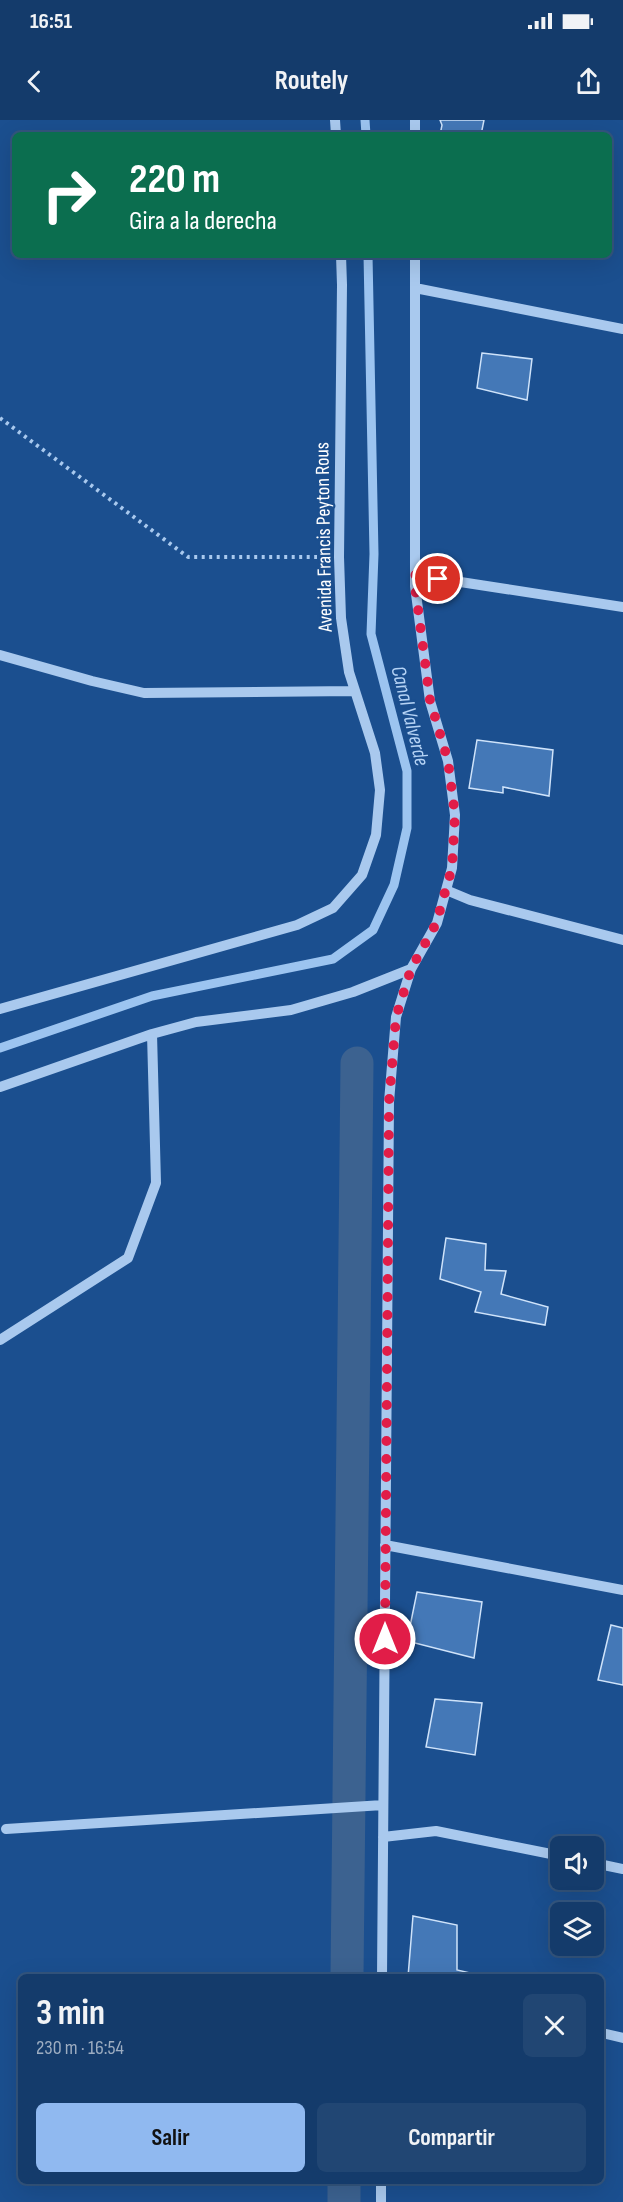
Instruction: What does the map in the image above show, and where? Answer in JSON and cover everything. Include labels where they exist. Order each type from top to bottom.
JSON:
[{"type":"street","name":"Avenida Francis Peyton Rous","points":[[0,1009],[297,925],[333,908],[362,875],[376,835],[380,790],[375,753],[349,672],[341,618],[339,557],[341,258]]},
{"type":"street","points":[[382,1974],[389,1102],[396,1017],[411,969],[437,922],[452,868],[455,815],[448,761],[430,700],[415,586],[415,258]]},
{"type":"street","points":[[415,288],[623,329]]},
{"type":"street","points":[[415,575],[623,607]]},
{"type":"street","points":[[0,655],[144,693],[355,691]]},
{"type":"street","points":[[446,890],[470,900],[623,940]]},
{"type":"street","points":[[0,1087],[152,1034],[196,1022],[291,1010],[353,992],[411,969]]},
{"type":"street","points":[[0,1340],[128,1258],[156,1183],[152,1034]]},
{"type":"street","points":[[385,1545],[623,1590]]},
{"type":"street","points":[[6,1829],[383,1805]]},
{"type":"street","points":[[383,1837],[436,1831],[550,1854]]},
{"type":"street","points":[[604,1865],[623,1869]]},
{"type":"street","points":[[604,2033],[623,2038]]},
{"type":"street","points":[[381,2184],[381,2202]]},
{"type":"path","points":[[0,418],[188,557],[339,557]]},
{"type":"building","points":[[440,120],[484,120],[482,132],[441,132]]},
{"type":"building","points":[[482,353],[532,359],[527,400],[477,388]]},
{"type":"building","points":[[477,740],[553,750],[549,796],[503,787],[503,793],[469,788]]},
{"type":"building","points":[[446,1238],[486,1244],[485,1270],[506,1271],[501,1294],[548,1307],[545,1325],[475,1312],[481,1292],[440,1279]]},
{"type":"building","points":[[417,1592],[482,1602],[474,1658],[407,1641]]},
{"type":"building","points":[[611,1625],[623,1628],[623,1685],[598,1680]]},
{"type":"building","points":[[435,1699],[482,1703],[475,1755],[426,1747]]},
{"type":"building","points":[[413,1916],[457,1925],[457,1970],[474,1974],[408,1974]]},
{"type":"waterway","name":"Canal Valverde","points":[[365,120],[366,132]]},
{"type":"waterway","name":"Canal Valverde","points":[[0,1048],[152,996],[333,959],[373,930],[394,885],[407,828],[407,771],[371,634],[374,554],[368,258]]},
{"type":"waterway","points":[[347,1974],[357,1063]]},
{"type":"waterway","points":[[344,2184],[344,2202]]},
{"type":"route","points":[[385,1639],[389,1102],[396,1017],[411,969],[437,922],[452,868],[455,815],[448,761],[430,700],[415,586],[415,575],[438,579]]}]
